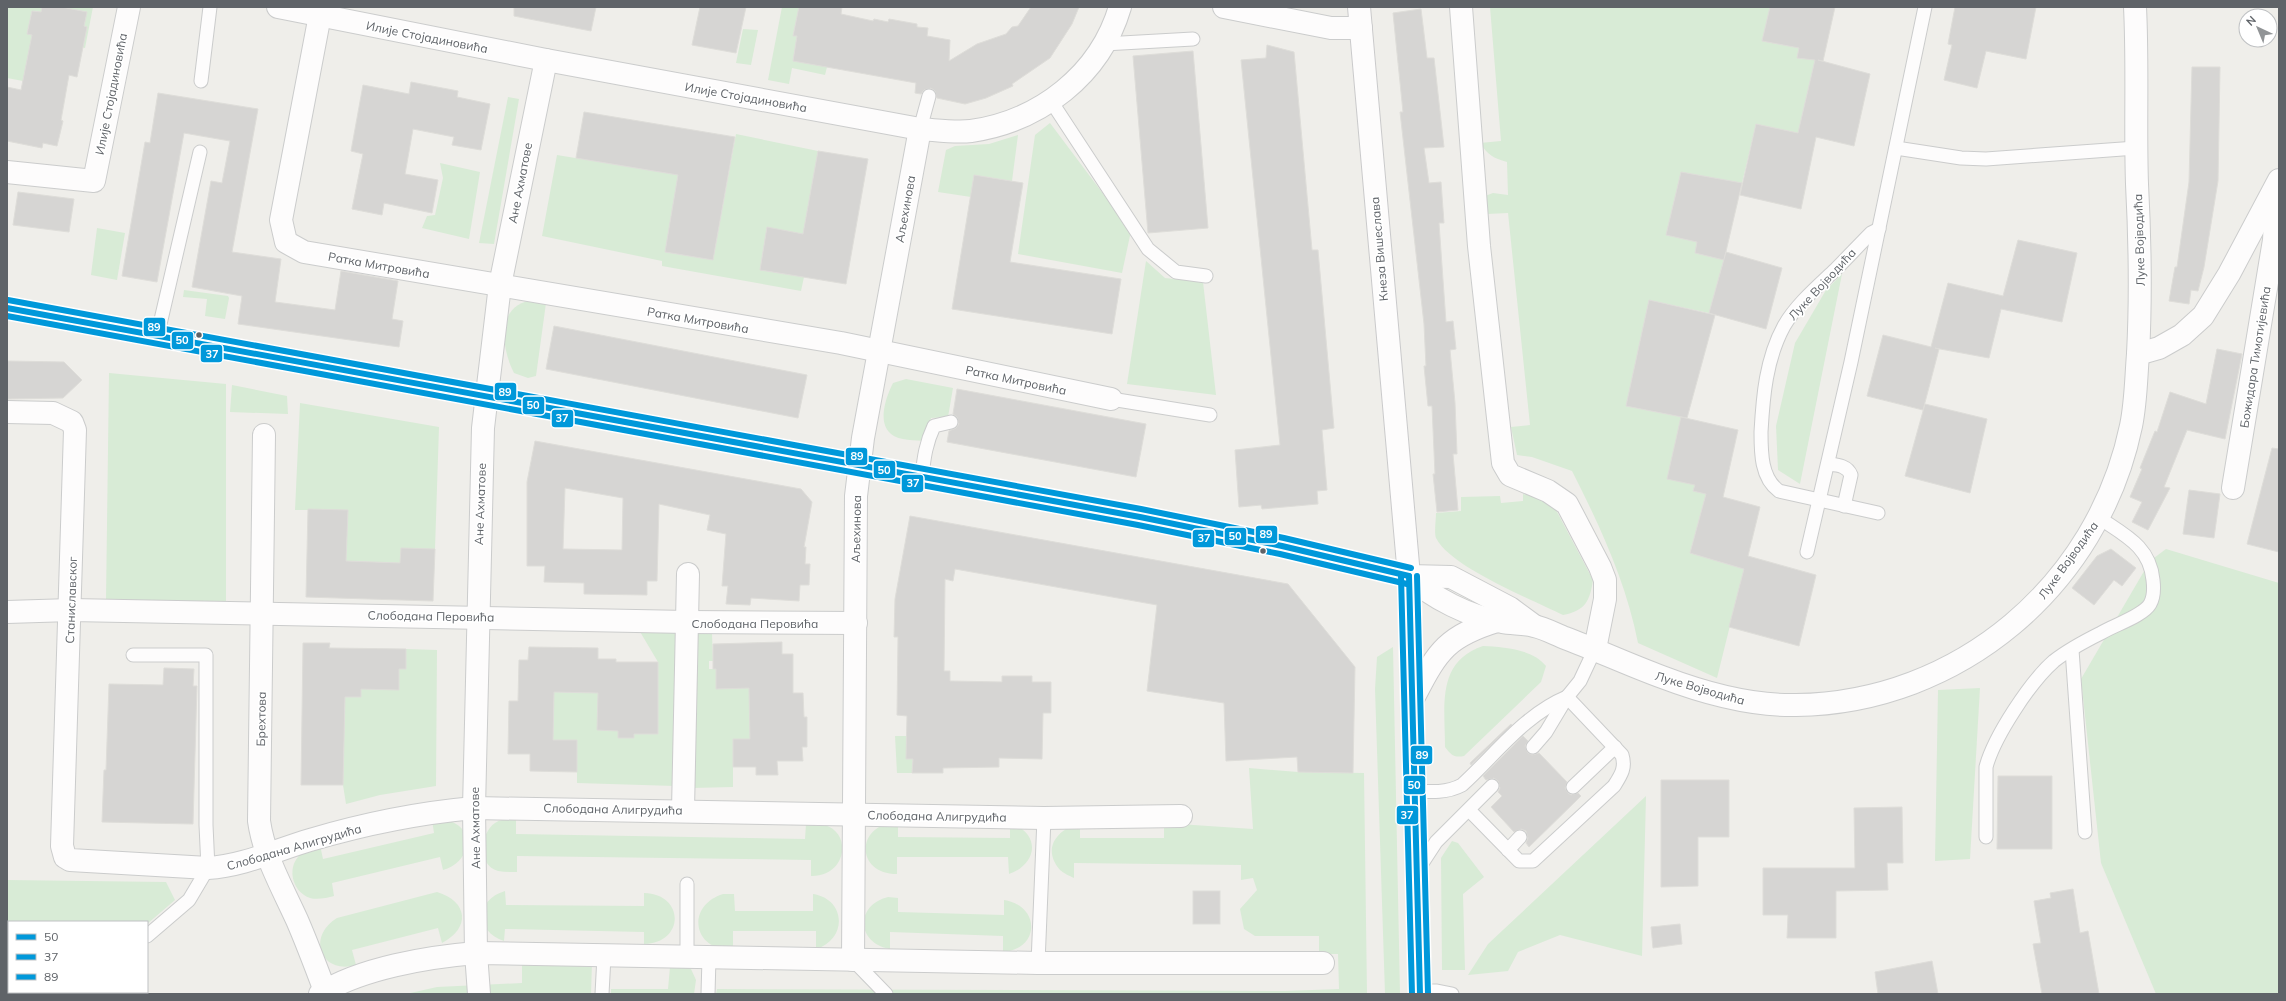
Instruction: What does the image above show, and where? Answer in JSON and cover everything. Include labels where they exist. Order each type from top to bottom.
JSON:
[{"type":"street","name":"Илије Стојадиновића","points":[[7,172],[94,181],[129,7]]},
{"type":"street","name":"Илије Стојадиновића","points":[[278,7],[546,60],[920,129],[970,131],[1017,119],[1052,100],[1086,69],[1104,44],[1120,7]]},
{"type":"street","points":[[1224,7],[1331,28],[1361,28]]},
{"type":"street","name":"Кнеза Вишеслава","points":[[1359,7],[1409,576],[1420,992]]},
{"type":"street","points":[[1461,7],[1479,246],[1503,463],[1510,475],[1545,489],[1567,504],[1600,567],[1605,580],[1605,599],[1595,649]]},
{"type":"street","name":"Луке Војводића","points":[[1409,576],[1435,597],[1498,621],[1534,626],[1595,649],[1625,664],[1679,684],[1752,702],[1796,705],[1838,702],[1869,696],[1938,673],[1977,652],[1999,635],[2040,600],[2071,559],[2098,517],[2113,486],[2123,458],[2134,410],[2141,301],[2136,148],[2138,105],[2135,7]]},
{"type":"street","name":"Ратка Митровића","points":[[320,15],[281,220],[286,242],[304,252],[841,343],[1111,399]]},
{"type":"street","name":"Ане Ахматове","points":[[479,994],[476,953],[474,808],[481,478],[486,396],[500,286],[546,60]]},
{"type":"street","name":"Аљехинова","points":[[853,960],[856,496],[859,464],[920,129]]},
{"type":"street","points":[[2138,354],[2159,348],[2182,335],[2196,324],[2213,302],[2279,180]]},
{"type":"street","name":"Божидара Тимотијевића","points":[[2233,488],[2274,240],[2275,220],[2267,204]]},
{"type":"street","points":[[7,308],[157,337],[859,464],[1220,532],[1357,562],[1409,576]]},
{"type":"street","name":"Станиславског","points":[[7,412],[54,413],[72,422],[75,430],[71,610],[62,846]]},
{"type":"street","name":"Брехтова","points":[[270,435],[263,614],[259,821],[261,838],[298,921],[322,992]]},
{"type":"street","points":[[683,810],[688,574]]},
{"type":"street","name":"Луке Војводића","points":[[1409,576],[1451,577],[1510,608],[1534,626]]},
{"type":"street","name":"Слободана Перовића","points":[[7,612],[71,610],[687,622],[856,623]]},
{"type":"street","points":[[1413,698],[1428,669],[1442,649],[1462,634],[1498,621]]},
{"type":"street","name":"Слободана Алигрудића","points":[[62,846],[65,857],[77,862],[208,868],[227,867],[329,835],[412,815],[474,808],[683,810],[1044,818],[1181,816]]},
{"type":"street","points":[[322,992],[357,977],[398,965],[476,953],[687,958],[1038,963],[1323,963]]},
{"type":"lane","points":[[201,80],[210,7]]},
{"type":"lane","name":"Луке Војводића","points":[[1807,552],[1828,464],[1879,229],[1925,7]]},
{"type":"lane","points":[[1104,44],[1193,39]]},
{"type":"lane","points":[[920,129],[929,96]]},
{"type":"lane","points":[[1052,100],[1148,249],[1176,272],[1206,276]]},
{"type":"lane","points":[[1896,148],[1961,158],[1986,159],[2136,148]]},
{"type":"lane","points":[[157,337],[200,152]]},
{"type":"lane","name":"Луке Војводића","points":[[1878,513],[1779,491],[1771,483],[1763,465],[1761,439],[1762,408],[1768,372],[1779,336],[1792,314],[1871,233],[1879,229]]},
{"type":"lane","points":[[1111,399],[1210,415]]},
{"type":"lane","points":[[922,476],[924,452],[927,440],[934,426],[951,422]]},
{"type":"lane","points":[[1828,464],[1844,467],[1851,475],[1844,506]]},
{"type":"lane","points":[[1986,837],[1986,767],[1991,751],[2001,732],[2042,675],[2054,662],[2072,650],[2142,611],[2150,605],[2154,595],[2153,578],[2147,557],[2133,541],[2098,517]]},
{"type":"lane","points":[[1533,747],[1546,732],[1567,697],[1580,681],[1595,649]]},
{"type":"lane","points":[[2072,650],[2085,832]]},
{"type":"lane","points":[[133,655],[206,655],[206,825],[208,868],[189,900],[148,935]]},
{"type":"lane","points":[[1469,810],[1519,861],[1533,861],[1614,786],[1622,774],[1624,764],[1622,755],[1567,697]]},
{"type":"lane","points":[[1415,791],[1437,792],[1454,789],[1462,785],[1532,718],[1549,705],[1567,697]]},
{"type":"lane","points":[[1573,787],[1615,747]]},
{"type":"lane","points":[[1417,872],[1432,847],[1492,786]]},
{"type":"lane","points":[[1038,963],[1044,818]]},
{"type":"lane","points":[[1508,850],[1520,837]]},
{"type":"lane","points":[[687,884],[687,958]]},
{"type":"lane","points":[[602,994],[604,956]]},
{"type":"lane","points":[[708,994],[709,958]]},
{"type":"lane","points":[[853,960],[886,994]]},
{"type":"lane","points":[[1420,992],[1437,991],[1452,994]]},
{"type":"green space","points":[[7,7],[42,7],[41,12],[32,11],[27,33],[35,35],[29,52],[23,81],[7,78]]},
{"type":"green space","points":[[61,7],[93,7],[85,48],[76,46],[77,41],[84,42],[87,27],[84,26],[87,12]]},
{"type":"green space","points":[[782,7],[799,7],[793,35],[797,36],[793,60],[827,67],[825,75],[792,68],[789,84],[768,80]]},
{"type":"green space","points":[[1490,7],[1770,7],[1762,41],[1799,48],[1797,58],[1815,60],[1798,133],[1756,124],[1742,183],[1681,172],[1666,235],[1697,242],[1695,253],[1724,260],[1709,313],[1649,300],[1626,406],[1681,417],[1696,485],[1693,491],[1706,494],[1690,553],[1744,569],[1717,678],[1638,643],[1627,598],[1611,555],[1572,471],[1532,457],[1517,455],[1511,427],[1530,425],[1508,213],[1487,214],[1485,196],[1493,193],[1508,195],[1507,162],[1491,156],[1480,143],[1501,141]]},
{"type":"green space","points":[[743,29],[758,30],[751,65],[736,63]]},
{"type":"green space","points":[[508,97],[519,99],[494,244],[479,243]]},
{"type":"green space","points":[[1050,123],[1131,231],[1122,273],[1018,254],[1035,135]]},
{"type":"green space","points":[[736,134],[818,151],[803,234],[767,228],[760,270],[804,277],[801,291],[662,266],[662,261],[542,236],[557,155],[678,175],[665,252],[713,260]]},
{"type":"green space","points":[[1018,135],[1012,181],[974,175],[971,197],[938,192],[946,150],[955,146],[989,144]]},
{"type":"green space","points":[[440,163],[480,172],[469,239],[422,228],[427,216],[435,215],[443,178]]},
{"type":"green space","points":[[97,228],[125,233],[117,280],[91,275]]},
{"type":"green space","points":[[1146,261],[1165,278],[1203,282],[1216,395],[1127,384]]},
{"type":"green space","points":[[1842,274],[1800,484],[1778,470],[1776,426],[1795,343],[1826,290]]},
{"type":"green space","points":[[184,290],[228,296],[229,298],[225,319],[205,316],[207,299],[183,297]]},
{"type":"green space","points":[[535,300],[546,303],[536,376],[528,378],[514,373],[506,351],[504,340],[505,328],[507,318],[513,309],[522,303]]},
{"type":"green space","points":[[109,373],[226,384],[226,603],[106,600]]},
{"type":"green space","points":[[906,379],[953,388],[948,417],[931,418],[925,441],[898,438],[891,434],[884,423],[884,409],[893,383]]},
{"type":"green space","points":[[232,385],[287,396],[288,414],[230,412]]},
{"type":"green space","points":[[300,403],[439,427],[435,549],[400,563],[346,561],[348,510],[295,510]]},
{"type":"green space","points":[[1523,494],[1539,498],[1556,510],[1593,580],[1588,599],[1577,611],[1563,615],[1513,592],[1474,571],[1458,560],[1444,549],[1436,538],[1436,513],[1461,511],[1461,497],[1500,496],[1501,503],[1523,501]]},
{"type":"green space","points":[[2166,549],[2279,583],[2279,994],[2156,994],[2101,863],[2081,679],[2150,561]]},
{"type":"green space","points":[[639,630],[680,630],[675,786],[577,783],[577,740],[553,740],[554,692],[598,693],[598,730],[618,731],[618,738],[633,738],[634,734],[658,734],[658,707],[655,707],[658,697],[658,662]]},
{"type":"green space","points":[[694,633],[712,634],[713,661],[709,661],[709,669],[716,669],[716,689],[741,688],[741,676],[749,676],[750,739],[733,739],[733,787],[692,788]]},
{"type":"green space","points":[[1483,646],[1508,648],[1526,652],[1540,660],[1546,666],[1541,682],[1464,756],[1458,757],[1451,754],[1445,747],[1444,716],[1446,687],[1450,674],[1457,663],[1468,653]]},
{"type":"green space","points":[[1393,647],[1400,994],[1385,994],[1375,689],[1377,657]]},
{"type":"green space","points":[[406,649],[437,650],[436,786],[380,795],[346,804],[343,785],[345,697],[361,689],[399,690],[399,669],[406,668]]},
{"type":"green space","points":[[1980,688],[1970,859],[1935,861],[1938,690]]},
{"type":"green space","points":[[895,736],[907,736],[913,759],[912,773],[897,773]]},
{"type":"green space","points":[[1249,768],[1298,772],[1364,773],[1367,994],[716,994],[717,989],[1285,991],[1339,989],[1338,954],[1319,954],[1319,936],[1255,936],[1244,929],[1240,909],[1257,890],[1253,878],[1241,880],[1241,865],[1074,863],[1074,878],[1061,871],[1055,862],[1052,854],[1052,847],[1055,840],[1065,830],[1080,823],[1080,838],[1164,838],[1164,823],[1253,829]]},
{"type":"green space","points":[[1646,796],[1642,956],[1560,935],[1518,952],[1508,971],[1468,975],[1488,944]]},
{"type":"green space","points":[[516,819],[516,834],[805,839],[806,824],[820,824],[834,830],[840,837],[842,854],[838,863],[832,870],[823,874],[811,876],[811,860],[517,856],[517,872],[498,871],[491,868],[484,856],[483,848],[486,834],[497,822]]},
{"type":"green space","points":[[432,820],[450,821],[459,826],[467,839],[464,854],[452,867],[443,870],[440,857],[332,883],[334,896],[316,899],[304,895],[296,886],[292,874],[295,862],[302,853],[308,850],[320,845],[323,859],[434,833]]},
{"type":"green space","points":[[898,822],[898,837],[1010,838],[1010,823],[1020,828],[1027,834],[1031,841],[1032,848],[1026,863],[1019,869],[1009,874],[1008,857],[897,857],[897,874],[883,872],[873,866],[868,858],[866,849],[868,839],[874,831],[884,825]]},
{"type":"green space","points":[[1452,841],[1458,843],[1484,877],[1463,894],[1465,970],[1442,970],[1441,858]]},
{"type":"green space","points":[[7,880],[166,882],[175,900],[148,923],[148,921],[8,921],[8,993],[109,994],[7,994]]},
{"type":"green space","points":[[505,891],[506,905],[644,906],[644,893],[657,895],[667,901],[673,909],[675,918],[673,928],[667,936],[657,942],[644,944],[644,932],[505,929],[504,941],[494,936],[488,930],[482,916],[488,901],[495,895]]},
{"type":"green space","points":[[437,892],[447,896],[455,902],[460,908],[462,915],[458,930],[442,943],[438,928],[352,950],[356,965],[344,967],[334,965],[326,960],[320,944],[322,935],[327,926],[337,918]]},
{"type":"green space","points":[[723,894],[734,894],[735,911],[813,911],[813,894],[824,897],[832,903],[837,911],[839,920],[838,929],[834,937],[826,944],[816,949],[816,931],[733,931],[733,949],[720,948],[709,943],[702,936],[699,927],[699,917],[703,908],[711,900]]},
{"type":"green space","points":[[888,897],[898,898],[898,912],[1004,915],[1004,900],[1016,904],[1025,910],[1030,918],[1031,927],[1029,936],[1024,943],[1015,949],[1003,952],[1003,936],[890,932],[890,949],[879,945],[871,939],[866,932],[864,924],[865,915],[870,908],[877,901]]},
{"type":"green space","points":[[522,959],[592,963],[591,994],[406,994],[437,987],[522,983]]},
{"type":"green space","points":[[670,967],[684,967],[691,969],[696,980],[694,994],[611,994],[611,989],[668,989]]},
{"type":"building","points":[[42,7],[61,7],[87,12],[84,26],[87,27],[77,77],[69,75],[61,120],[63,121],[57,146],[43,143],[42,148],[7,141],[7,87],[21,90],[32,35],[27,34],[32,11],[41,12]]},
{"type":"building","points":[[514,7],[596,7],[591,31],[514,16]]},
{"type":"building","points":[[700,7],[746,7],[736,53],[692,45]]},
{"type":"building","points":[[799,7],[842,7],[841,14],[873,21],[874,19],[888,22],[889,19],[917,24],[917,27],[928,28],[927,36],[950,40],[949,61],[977,44],[1006,34],[1012,27],[1018,26],[1031,7],[1079,7],[1072,24],[1050,58],[1012,84],[1013,86],[986,98],[965,104],[937,98],[935,91],[931,88],[924,90],[921,94],[915,93],[916,83],[793,61],[797,36],[793,36]]},
{"type":"building","points":[[1770,7],[1835,7],[1823,61],[1818,60],[1870,74],[1854,146],[1816,137],[1801,209],[1740,195],[1756,124],[1798,133],[1815,60],[1797,58],[1799,48],[1762,41]]},
{"type":"building","points":[[1955,7],[2036,7],[2026,59],[1986,51],[1977,88],[1944,80],[1952,45],[1948,44]]},
{"type":"building","points":[[1421,9],[1427,58],[1434,58],[1444,147],[1424,148],[1429,183],[1441,182],[1444,223],[1439,223],[1446,322],[1453,321],[1456,349],[1450,350],[1455,403],[1457,454],[1453,454],[1458,510],[1437,512],[1433,474],[1435,474],[1432,406],[1428,406],[1424,366],[1426,366],[1424,324],[1400,112],[1403,112],[1393,13]]},
{"type":"building","points":[[1267,45],[1294,52],[1312,250],[1318,250],[1334,428],[1322,430],[1327,490],[1317,491],[1318,504],[1262,509],[1261,505],[1239,507],[1235,450],[1280,445],[1241,60],[1266,58]]},
{"type":"building","points":[[1193,51],[1208,228],[1148,233],[1133,56]]},
{"type":"building","points":[[2192,67],[2220,67],[2218,181],[2204,267],[2198,291],[2191,290],[2189,304],[2169,301],[2175,267],[2177,267],[2189,182]]},
{"type":"building","points":[[411,82],[458,91],[457,97],[490,104],[481,150],[452,145],[454,137],[413,129],[405,174],[438,180],[432,213],[384,203],[382,215],[352,209],[363,154],[351,151],[363,85],[409,94]]},
{"type":"building","points":[[158,93],[258,109],[232,252],[281,259],[275,302],[335,310],[341,271],[398,281],[392,319],[403,321],[399,347],[238,324],[242,296],[192,287],[211,181],[222,183],[230,141],[184,133],[157,282],[122,276],[145,142],[150,143]]},
{"type":"building","points":[[584,112],[735,137],[713,260],[665,252],[678,175],[576,158]]},
{"type":"building","points":[[818,151],[868,159],[846,284],[760,270],[767,227],[803,234]]},
{"type":"building","points":[[1681,172],[1742,183],[1724,260],[1695,253],[1697,242],[1666,235]]},
{"type":"building","points":[[974,175],[1023,183],[1010,262],[1121,279],[1112,334],[952,309]]},
{"type":"building","points":[[18,192],[74,199],[69,232],[13,225]]},
{"type":"building","points":[[2018,240],[2077,253],[2062,322],[2001,309],[1989,358],[1935,348],[1939,349],[1923,410],[1867,396],[1883,335],[1931,347],[1948,283],[2003,296]]},
{"type":"building","points":[[1726,252],[1782,268],[1766,329],[1709,313]]},
{"type":"building","points":[[1649,300],[1715,315],[1687,418],[1626,406]]},
{"type":"building","points":[[554,326],[807,375],[798,418],[546,369]]},
{"type":"building","points":[[2217,349],[2242,354],[2225,439],[2187,430],[2164,487],[2170,488],[2148,530],[2132,522],[2142,502],[2130,497],[2142,469],[2140,468],[2155,431],[2157,432],[2170,392],[2206,404]]},
{"type":"building","points":[[7,361],[64,362],[82,380],[63,398],[7,399]]},
{"type":"building","points":[[957,389],[1146,424],[1136,477],[947,442],[949,431],[956,428],[959,424],[957,417],[953,414]]},
{"type":"building","points":[[1925,404],[1987,419],[1970,493],[1905,476]]},
{"type":"building","points":[[1681,417],[1738,430],[1723,497],[1760,507],[1748,556],[1816,575],[1799,646],[1729,627],[1744,569],[1690,553],[1706,494],[1693,491],[1695,485],[1667,479]]},
{"type":"building","points":[[535,441],[801,489],[812,502],[804,547],[806,547],[805,564],[810,564],[809,585],[800,585],[799,601],[751,598],[750,605],[726,604],[728,586],[722,586],[726,534],[707,530],[710,515],[659,504],[657,581],[647,581],[647,595],[584,594],[584,583],[544,582],[545,566],[527,566],[527,482]],"holes":[[[565,488],[623,498],[622,550],[563,549]]]},
{"type":"building","points":[[2272,448],[2279,449],[2279,552],[2247,544]]},
{"type":"building","points":[[2189,490],[2220,494],[2214,538],[2183,534]]},
{"type":"building","points":[[308,509],[348,510],[346,561],[400,563],[401,548],[435,549],[433,601],[306,597]]},
{"type":"building","points":[[910,516],[1288,584],[1355,667],[1353,773],[1298,772],[1297,757],[1226,761],[1224,703],[1147,691],[1157,605],[955,569],[953,581],[945,579],[944,671],[950,671],[950,681],[1002,682],[1002,676],[1032,676],[1032,682],[1051,682],[1051,713],[1043,713],[1042,759],[999,758],[999,767],[943,768],[943,773],[912,773],[913,759],[906,759],[907,716],[897,715],[898,637],[894,637],[895,599]]},
{"type":"building","points":[[2111,549],[2136,568],[2122,586],[2114,580],[2094,605],[2072,588],[2097,556]]},
{"type":"building","points":[[782,642],[782,654],[793,654],[793,693],[803,693],[804,717],[807,717],[807,747],[802,747],[803,761],[777,761],[778,775],[756,775],[756,767],[733,767],[733,739],[750,739],[749,688],[716,689],[716,669],[713,669],[713,644]]},
{"type":"building","points":[[303,643],[330,643],[329,648],[406,649],[406,669],[399,669],[399,690],[361,689],[361,697],[345,697],[343,785],[301,785]]},
{"type":"building","points":[[529,647],[598,648],[598,659],[616,659],[616,662],[658,662],[658,734],[634,734],[634,738],[618,738],[618,731],[597,730],[598,693],[554,692],[553,740],[577,740],[577,772],[530,771],[530,754],[508,754],[509,701],[518,701],[519,660],[528,660]]},
{"type":"building","points":[[164,668],[194,669],[193,686],[197,686],[193,824],[102,822],[104,770],[106,770],[109,684],[163,685]]},
{"type":"building","points":[[1511,724],[1512,725],[1471,765],[1470,763]]},
{"type":"building","points":[[1523,736],[1528,741],[1525,746],[1528,753],[1532,755],[1539,753],[1567,782],[1565,788],[1568,793],[1571,795],[1578,793],[1581,796],[1529,847],[1526,843],[1528,838],[1526,831],[1521,829],[1514,832],[1491,807],[1502,796],[1498,792],[1500,788],[1498,781],[1494,778],[1486,780],[1483,776]]},
{"type":"building","points":[[1998,776],[2052,776],[2052,849],[1997,849]]},
{"type":"building","points":[[1661,780],[1729,780],[1729,837],[1698,837],[1698,886],[1661,887]]},
{"type":"building","points":[[1902,807],[1903,863],[1887,863],[1888,890],[1836,891],[1836,938],[1787,938],[1788,915],[1763,915],[1763,868],[1855,868],[1854,808]]},
{"type":"building","points":[[2073,889],[2080,933],[2088,931],[2099,994],[2042,994],[2033,944],[2041,943],[2034,901],[2051,898],[2050,893]]},
{"type":"building","points":[[1193,891],[1220,891],[1220,924],[1193,924]]},
{"type":"building","points":[[1680,924],[1682,944],[1653,948],[1651,927]]},
{"type":"building","points":[[1932,961],[1938,994],[1878,994],[1875,972]]},
{"type":"transit line","name":"89","points":[[8,300],[1141,509],[1284,538],[1411,568]]},
{"type":"transit line","name":"50","points":[[7,308],[1140,517],[1282,546],[1409,576]]},
{"type":"transit line","name":"37","points":[[7,316],[1138,525],[1280,554],[1407,584]]},
{"type":"transit line","name":"37","points":[[1401,576],[1412,994]]},
{"type":"transit line","name":"50","points":[[1409,576],[1420,994]]},
{"type":"transit line","name":"89","points":[[1417,576],[1428,994]]}]
